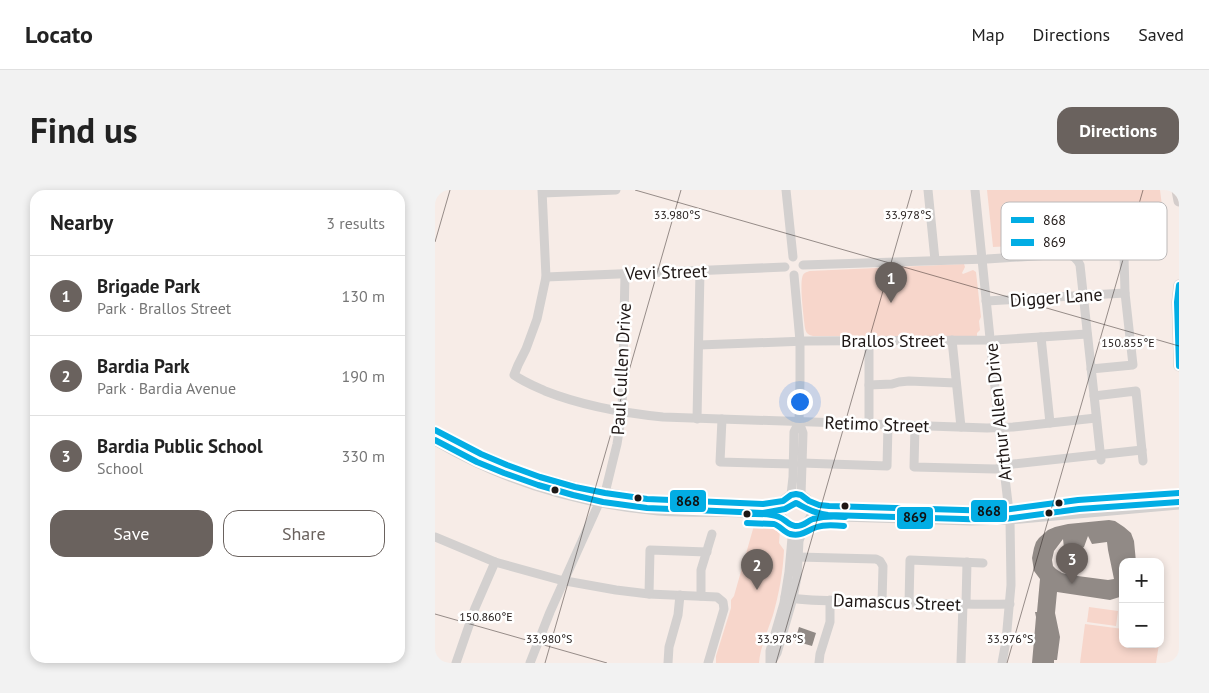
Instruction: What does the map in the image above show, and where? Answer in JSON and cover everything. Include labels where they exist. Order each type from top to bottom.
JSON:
[{"type":"main road","points":[[1177,190],[1179,200]]},
{"type":"main road","points":[[1179,285],[1177,302],[1179,366]]},
{"type":"street","points":[[546,277],[543,192],[615,190]]},
{"type":"street","points":[[786,190],[793,257]]},
{"type":"street","points":[[929,190],[935,260]]},
{"type":"street","name":"Arthur Allen Drive","points":[[975,190],[1009,510],[1011,551],[1010,604],[1002,663]]},
{"type":"street","points":[[793,257],[798,258],[803,265]]},
{"type":"street","points":[[793,257],[785,266],[787,271],[794,274],[799,273],[803,265]]},
{"type":"street","points":[[803,265],[1001,257]]},
{"type":"street","points":[[1078,260],[1080,265],[1100,457]]},
{"type":"street","points":[[1091,369],[1133,365],[1125,292],[1124,260]]},
{"type":"street","name":"Vevi Street","points":[[546,277],[785,266]]},
{"type":"street","points":[[697,419],[700,271]]},
{"type":"street","name":"Paul Cullen Drive","points":[[605,493],[622,412],[625,274]]},
{"type":"street","points":[[794,274],[800,341],[799,422],[795,432],[801,495],[809,501],[829,506],[992,511],[1078,500],[1179,493]]},
{"type":"street","name":"Retimo Street","points":[[546,277],[537,319],[514,375],[551,393],[587,404],[622,412],[663,417],[915,426],[999,428],[1096,418]]},
{"type":"street","name":"Digger Lane","points":[[986,301],[1125,292]]},
{"type":"street","name":"Brallos Street","points":[[699,345],[800,341],[990,340],[1087,334]]},
{"type":"street","points":[[1041,337],[1050,423]]},
{"type":"street","points":[[869,340],[869,424]]},
{"type":"street","points":[[952,340],[961,427]]},
{"type":"street","points":[[869,385],[909,381],[956,383]]},
{"type":"street","points":[[1094,396],[1136,392],[1143,461]]},
{"type":"street","points":[[722,420],[720,462],[887,466],[888,425]]},
{"type":"street","points":[[915,426],[914,467],[1004,466],[1100,457],[1142,450]]},
{"type":"street","points":[[435,430],[507,465],[540,477],[605,493],[647,499],[763,504],[801,495]]},
{"type":"street","points":[[435,442],[505,476],[572,497],[599,503],[658,511],[763,514],[795,526],[828,517],[841,516],[970,521],[1009,520],[1179,505]]},
{"type":"street","points":[[789,598],[791,538],[780,510],[787,498],[798,464]]},
{"type":"street","points":[[770,663],[777,653],[798,557],[799,541],[811,516],[812,511],[809,501]]},
{"type":"street","points":[[530,663],[599,503]]},
{"type":"street","points":[[701,596],[701,570],[712,534]]},
{"type":"street","points":[[435,537],[495,562],[564,581],[649,594],[717,597],[721,599],[724,605],[708,663]]},
{"type":"street","points":[[649,594],[650,550],[707,552]]},
{"type":"street","points":[[798,557],[876,559],[880,561],[883,566],[881,602]]},
{"type":"street","points":[[909,602],[910,560],[983,563]]},
{"type":"street","points":[[456,663],[475,608],[495,562]]},
{"type":"street","points":[[961,663],[967,562]]},
{"type":"street","points":[[668,663],[669,647],[679,615],[680,595]]},
{"type":"street","name":"Damascus Street","points":[[789,598],[881,602],[1010,604]]},
{"type":"street","points":[[819,663],[829,622],[830,600]]},
{"type":"shaded area","points":[[987,190],[1160,190],[1161,202],[1001,202],[1001,247],[993,247]]},
{"type":"shaded area","points":[[964,264],[963,274],[973,270],[976,272],[981,317],[979,321],[980,330],[977,336],[813,336],[806,331],[801,285],[803,275],[806,272]]},
{"type":"shaded area","points":[[755,522],[771,524],[780,529],[779,543],[784,550],[780,583],[773,615],[759,663],[716,663],[716,656],[731,608],[731,600],[734,596]]},
{"type":"shaded area","points":[[1089,607],[1118,611],[1116,626],[1087,622]]},
{"type":"shaded area","points":[[1085,624],[1119,628],[1119,648],[1158,648],[1156,663],[1080,663]]},
{"type":"building","points":[[1115,521],[1131,533],[1136,558],[1119,558],[1119,597],[1110,600],[1057,592],[1055,613],[1060,637],[1057,660],[1054,660],[1054,663],[1032,663],[1035,612],[1037,612],[1040,579],[1034,571],[1032,558],[1036,542],[1048,530],[1068,524]],"holes":[[[1088,536],[1092,544],[1107,542],[1114,579],[1108,580],[1070,575],[1062,573],[1053,566],[1054,551],[1063,539],[1064,548],[1078,550],[1084,547]]]},
{"type":"building","points":[[799,627],[816,633],[812,646],[795,641]]},
{"type":"transit line","name":"868","points":[[1179,285],[1177,302],[1179,366]]},
{"type":"transit line","name":"868","points":[[435,430],[481,454],[540,477],[575,487],[647,499],[763,504],[783,501],[796,494],[819,505],[829,506],[996,511],[1078,500],[1179,493]]},
{"type":"transit line","name":"869","points":[[435,440],[477,462],[538,485],[603,502],[647,508],[763,513],[785,509],[796,503],[815,512],[828,515],[997,520],[1079,509],[1179,502]]},
{"type":"transit line","name":"868","points":[[747,514],[775,516],[795,526],[800,526],[817,518],[845,517]]},
{"type":"transit line","name":"869","points":[[747,523],[774,524],[794,535],[823,525],[844,526]]},
{"type":"place","name":"Brigade Park","points":[[891,303]]},
{"type":"place","name":"Bardia Public School","points":[[1072,584]]},
{"type":"place","name":"Bardia Park","points":[[757,590]]}]
